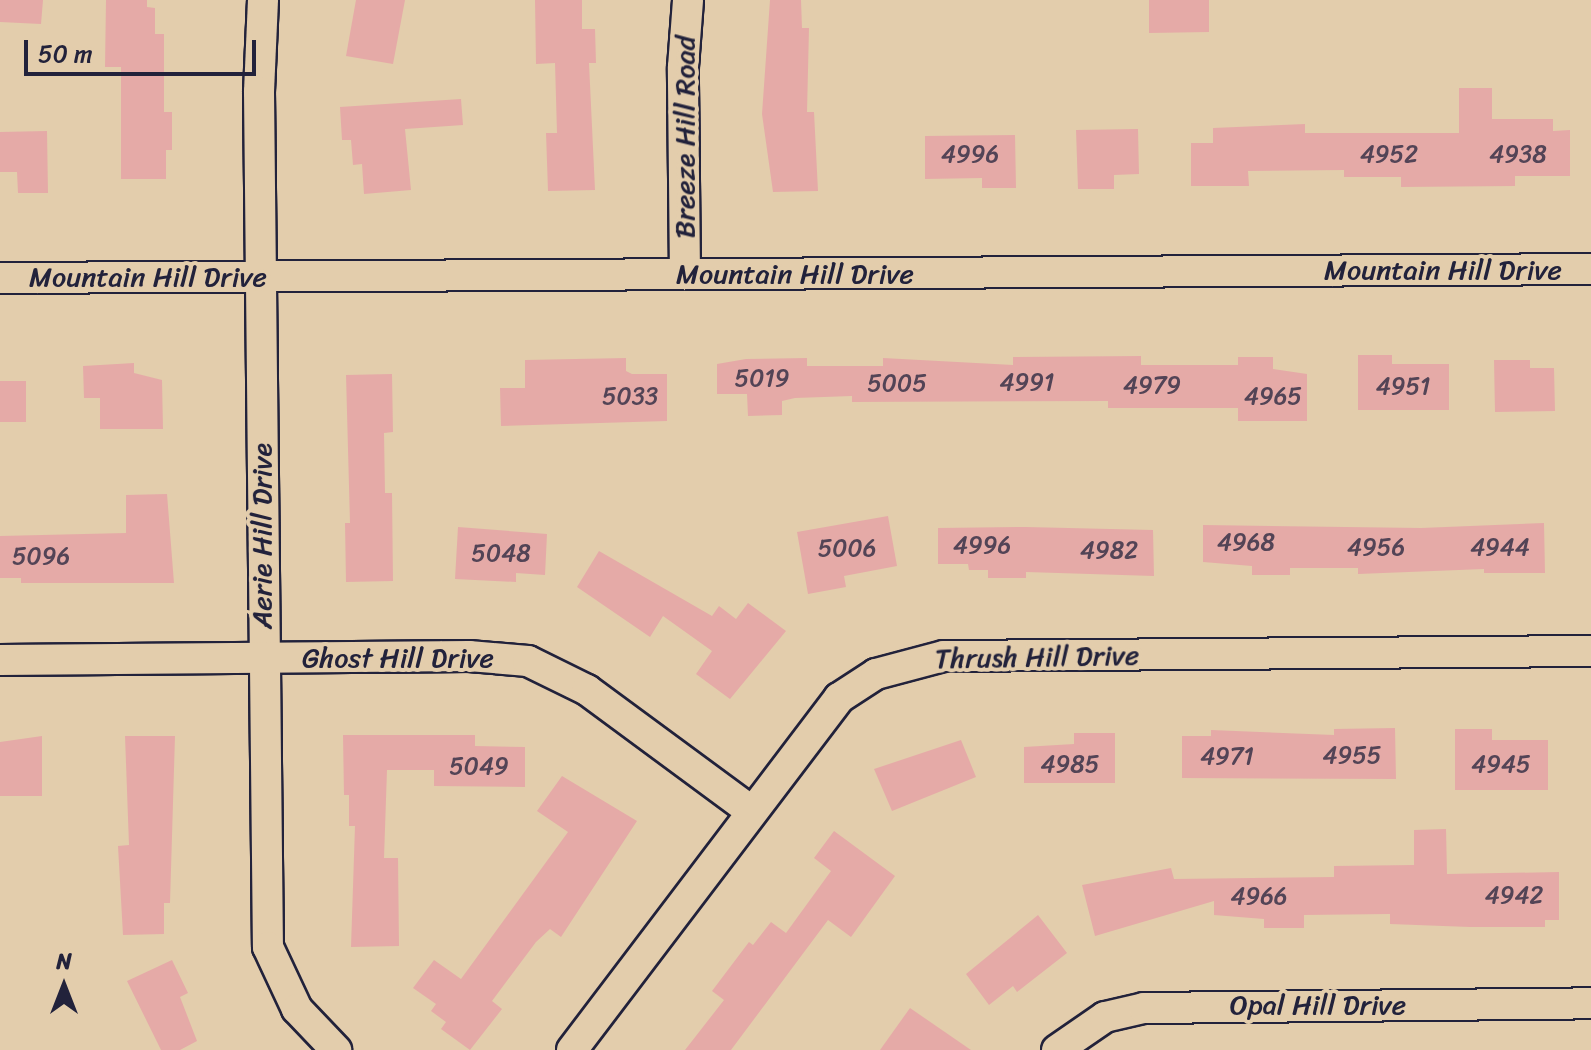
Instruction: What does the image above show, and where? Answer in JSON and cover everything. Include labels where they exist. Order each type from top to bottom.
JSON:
[{"type":"street","name":"Aerie Hill Drive","points":[[263,0],[263,659],[268,947],[297,1009],[336,1050]]},
{"type":"street","name":"Breeze Hill Road","points":[[685,274],[683,67],[688,0]]},
{"type":"street","name":"Mountain Hill Drive","points":[[0,278],[1591,269]]},
{"type":"street","name":"Thrush Hill Drive","points":[[572,1050],[750,810],[839,698],[876,674],[911,661],[944,656],[1591,651]]},
{"type":"street","name":"Ghost Hill Drive","points":[[0,660],[469,656],[528,661],[587,690],[750,810]]},
{"type":"street","name":"Opal Hill Drive","points":[[1057,1050],[1105,1017],[1144,1008],[1591,1003]]},
{"type":"building","points":[[0,0],[43,0],[41,24],[0,22]]},
{"type":"building","points":[[106,0],[147,0],[147,7],[155,8],[155,34],[164,34],[164,112],[172,112],[172,150],[166,150],[166,179],[121,179],[121,67],[105,67]]},
{"type":"building","points":[[356,0],[405,0],[393,64],[346,56]]},
{"type":"building","points":[[535,0],[582,0],[582,29],[595,29],[596,63],[589,63],[595,190],[548,191],[546,133],[557,133],[555,63],[536,64]]},
{"type":"building","points":[[770,0],[801,0],[802,28],[809,28],[807,112],[814,112],[818,191],[773,192],[762,114]]},
{"type":"building","points":[[1149,0],[1209,0],[1209,32],[1149,33]]},
{"type":"building","points":[[1459,88],[1492,88],[1492,119],[1553,119],[1553,131],[1570,130],[1570,176],[1515,176],[1515,186],[1401,187],[1401,177],[1344,177],[1344,170],[1248,171],[1249,186],[1191,186],[1191,143],[1213,143],[1213,128],[1305,124],[1305,133],[1459,133]]},
{"type":"building","points":[[461,99],[463,125],[405,129],[411,190],[364,194],[362,164],[353,165],[351,140],[342,140],[340,107]]},
{"type":"building","points":[[1138,129],[1139,174],[1114,175],[1114,189],[1078,189],[1076,130]]},
{"type":"building","points":[[47,131],[48,193],[18,193],[17,172],[0,172],[0,132]]},
{"type":"building","points":[[1015,135],[1016,188],[982,188],[982,178],[925,179],[925,136]]},
{"type":"building","points":[[1358,355],[1392,355],[1392,364],[1449,364],[1449,410],[1358,410]]},
{"type":"building","points":[[1141,356],[1141,365],[1238,365],[1238,357],[1273,357],[1273,369],[1307,374],[1307,421],[1238,421],[1238,408],[1108,408],[1108,401],[852,402],[852,396],[795,398],[782,401],[782,415],[748,416],[747,394],[717,394],[717,364],[746,359],[807,358],[807,366],[883,366],[883,358],[1013,365],[1013,357]]},
{"type":"building","points":[[626,358],[626,371],[632,374],[667,374],[667,421],[501,426],[500,388],[525,388],[525,360]]},
{"type":"building","points":[[1494,360],[1530,360],[1530,368],[1554,368],[1555,411],[1495,412]]},
{"type":"building","points":[[134,363],[134,373],[162,380],[163,429],[100,429],[100,398],[84,398],[83,366]]},
{"type":"building","points":[[392,374],[393,432],[384,433],[385,493],[392,493],[393,581],[346,582],[345,523],[350,523],[346,375]]},
{"type":"building","points":[[0,381],[26,381],[26,422],[0,422]]},
{"type":"building","points":[[167,494],[174,583],[21,583],[21,578],[0,578],[0,536],[126,533],[126,495]]},
{"type":"building","points":[[888,516],[897,566],[844,576],[846,587],[808,594],[797,532]]},
{"type":"building","points":[[1544,523],[1545,573],[1484,573],[1484,569],[1358,574],[1358,568],[1290,568],[1290,575],[1252,575],[1252,566],[1203,562],[1203,525],[1421,528]]},
{"type":"building","points":[[458,527],[547,534],[545,575],[516,573],[516,582],[455,579]]},
{"type":"building","points":[[938,528],[1153,530],[1154,576],[1026,572],[1026,578],[988,578],[988,570],[969,570],[968,564],[938,564]]},
{"type":"building","points":[[599,551],[712,616],[719,606],[736,619],[748,603],[786,631],[730,699],[696,674],[712,651],[663,616],[650,637],[577,587]]},
{"type":"building","points":[[1395,728],[1396,779],[1182,778],[1182,736],[1211,736],[1211,730],[1334,735],[1334,729]]},
{"type":"building","points":[[1455,729],[1492,729],[1492,740],[1548,740],[1548,790],[1455,790]]},
{"type":"building","points":[[1074,733],[1115,733],[1115,783],[1024,783],[1024,747],[1074,744]]},
{"type":"building","points":[[343,735],[475,735],[475,746],[525,747],[525,787],[434,786],[434,770],[387,770],[384,858],[398,858],[399,946],[351,947],[355,826],[349,826],[349,795],[344,795]]},
{"type":"building","points":[[42,736],[42,796],[0,796],[0,742]]},
{"type":"building","points":[[125,736],[175,736],[170,903],[164,903],[164,934],[123,935],[118,846],[129,845]]},
{"type":"building","points":[[961,740],[976,777],[892,811],[874,769]]},
{"type":"building","points":[[562,776],[637,821],[561,937],[550,929],[536,942],[492,1001],[502,1009],[470,1050],[441,1029],[446,1022],[431,1011],[436,1004],[413,988],[434,960],[461,979],[568,832],[537,811]]},
{"type":"building","points":[[1446,829],[1447,874],[1559,872],[1559,920],[1545,920],[1545,927],[1470,927],[1390,924],[1390,914],[1304,915],[1304,928],[1264,928],[1264,919],[1214,915],[1214,901],[1095,936],[1082,885],[1171,868],[1174,879],[1334,877],[1334,866],[1414,865],[1414,830]]},
{"type":"building","points":[[834,831],[895,876],[851,937],[828,920],[731,1050],[685,1050],[724,1000],[712,991],[749,942],[753,945],[771,922],[786,933],[831,871],[814,858]]},
{"type":"building","points":[[1038,915],[1067,953],[1017,992],[1013,986],[989,1005],[966,974]]},
{"type":"building","points":[[172,960],[188,993],[180,997],[197,1041],[180,1050],[161,1050],[127,981]]},
{"type":"building","points":[[910,1008],[971,1050],[880,1050]]}]
